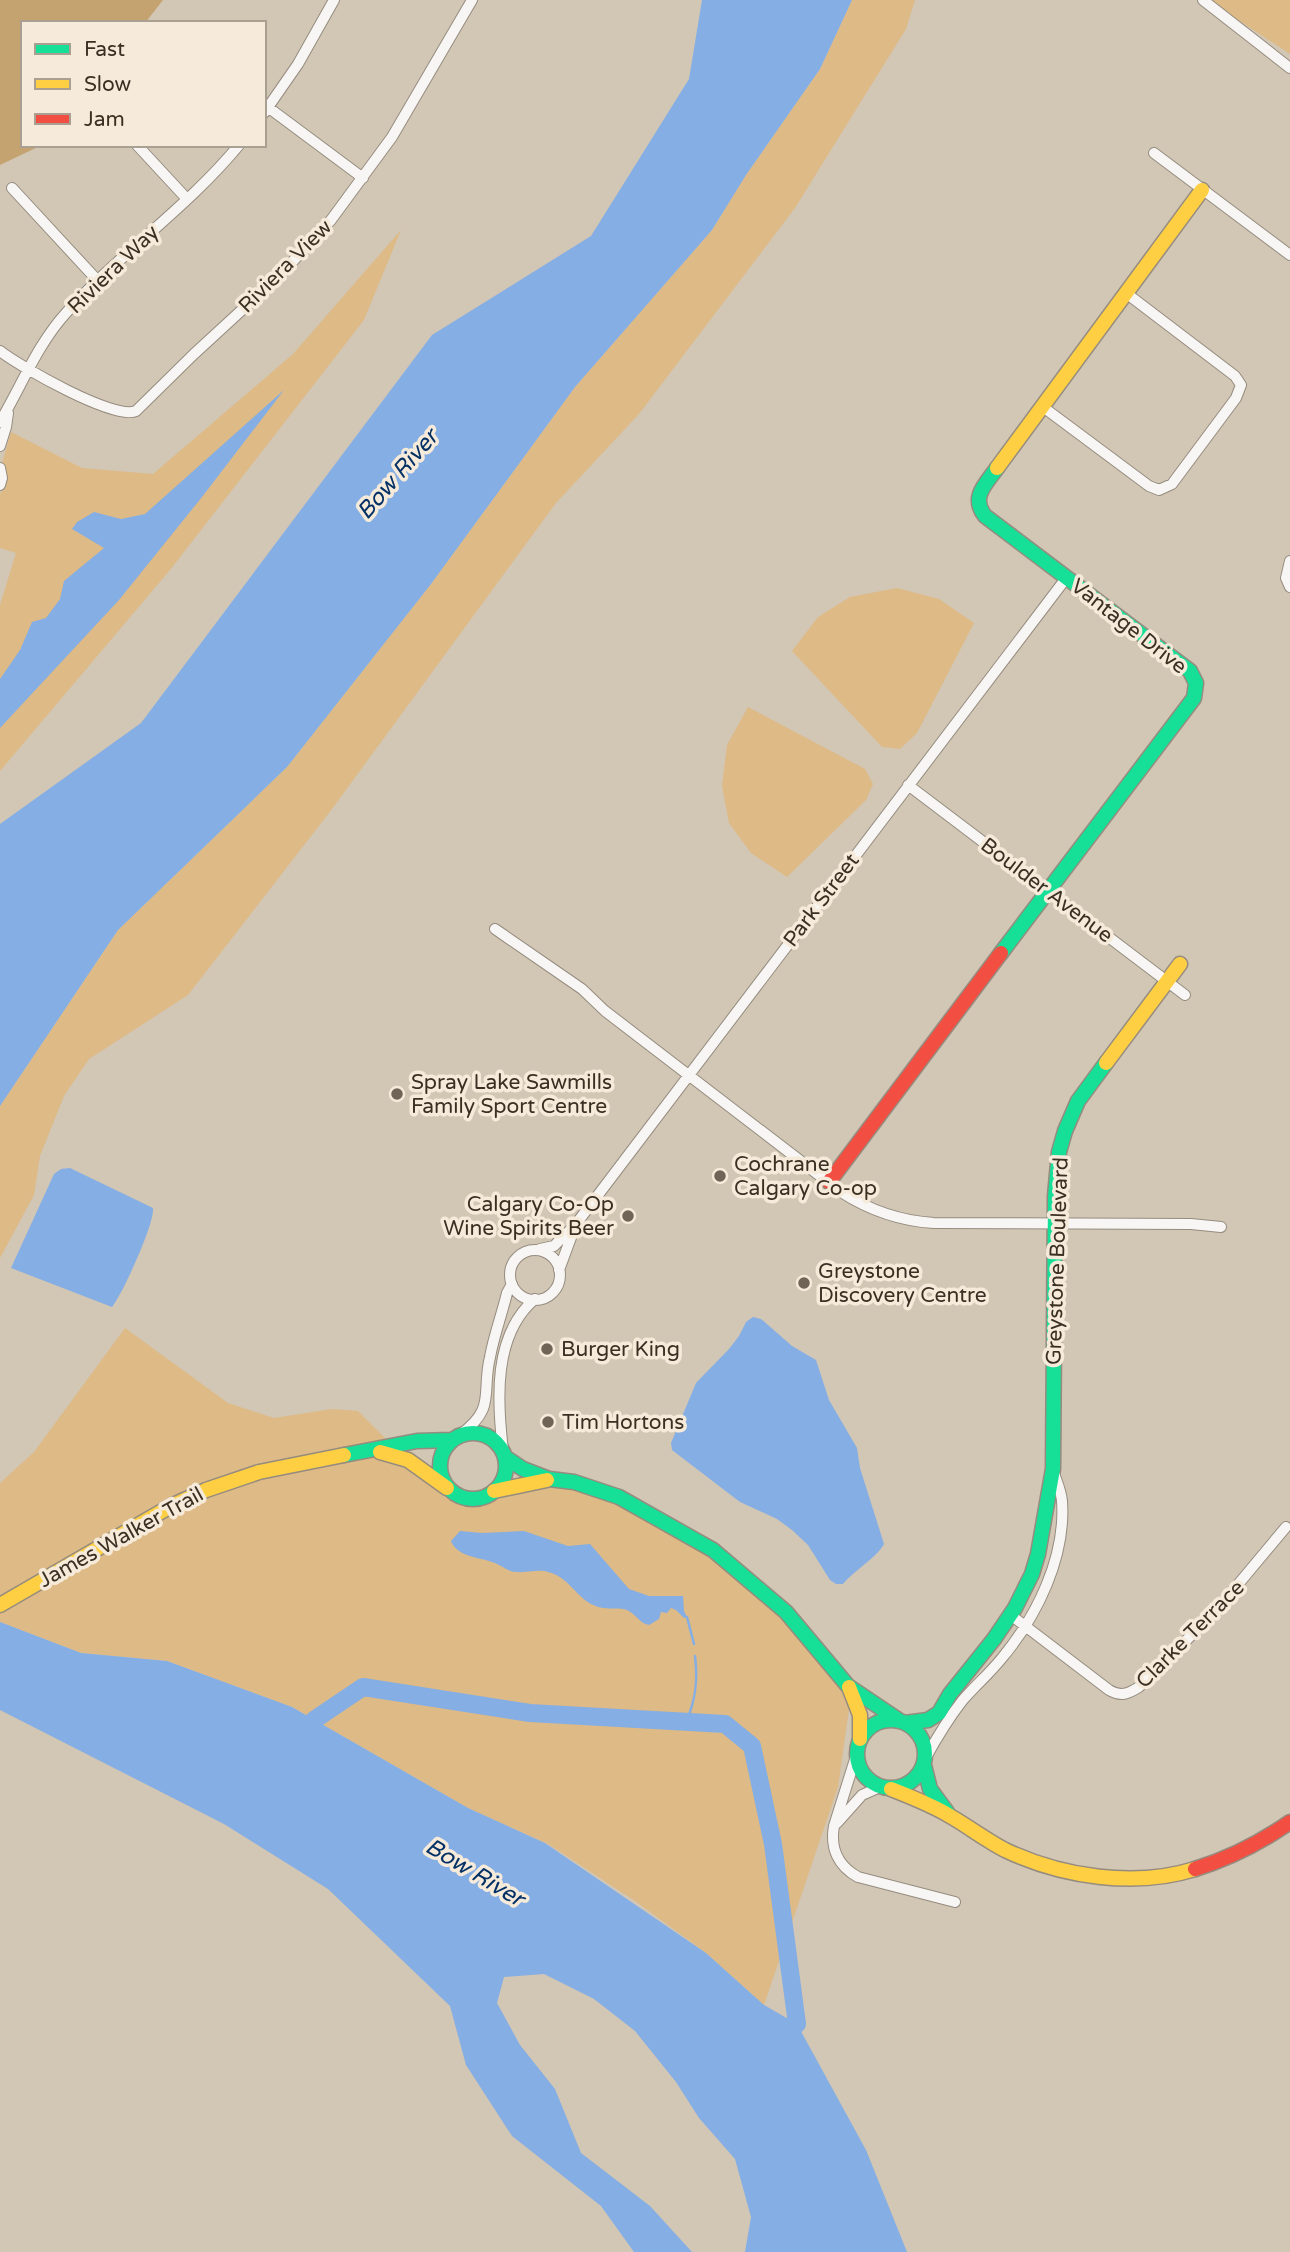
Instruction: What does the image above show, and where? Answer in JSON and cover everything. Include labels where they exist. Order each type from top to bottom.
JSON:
[{"type":"street","points":[[266,108],[293,72],[334,0]]},
{"type":"street","name":"Riviera View","points":[[27,370],[118,412],[131,414],[136,411],[298,257],[331,220],[404,118],[472,0]]},
{"type":"street","points":[[1203,0],[1290,68]]},
{"type":"street","points":[[266,110],[363,178]]},
{"type":"street","points":[[140,147],[187,199]]},
{"type":"street","name":"Riviera Way","points":[[0,422],[51,331],[98,281],[187,199],[237,147]]},
{"type":"street","points":[[1154,153],[1290,255]]},
{"type":"street","points":[[12,188],[98,281]]},
{"type":"street","name":"Vantage Drive","points":[[829,1182],[1190,707],[1197,690],[1195,678],[1190,671],[985,516],[977,505],[981,490],[1202,190]]},
{"type":"street","points":[[1043,407],[1149,486],[1159,489],[1172,484],[1236,398],[1241,385],[1235,376],[1126,293]]},
{"type":"street","points":[[0,351],[27,370]]},
{"type":"street","name":"Riviera Way","points":[[0,446],[8,409]]},
{"type":"street","points":[[0,468],[0,485]]},
{"type":"street","points":[[1290,561],[1286,578],[1290,587]]},
{"type":"street","name":"Park Street","points":[[538,1250],[554,1246],[576,1224],[1067,578]]},
{"type":"street","name":"Boulder Avenue","points":[[908,785],[1185,995]]},
{"type":"street","points":[[495,929],[582,989],[600,1007],[829,1182],[871,1208],[911,1221],[934,1223],[1191,1224],[1221,1227]]},
{"type":"street","name":"Greystone Boulevard","points":[[903,1722],[923,1721],[941,1712],[953,1689],[993,1644],[1025,1592],[1037,1556],[1044,1523],[1045,1497],[1053,1469],[1055,1224],[1059,1152],[1072,1114],[1088,1087],[1180,964]]},
{"type":"street","name":"Park Street","points":[[559,1270],[576,1224]]},
{"type":"street","points":[[529,1250],[538,1250],[553,1257],[559,1270],[558,1284],[546,1297],[535,1299],[521,1296],[512,1284],[510,1271],[516,1259],[529,1250]]},
{"type":"street","points":[[512,1284],[490,1354],[484,1409],[477,1421],[444,1449],[440,1460],[442,1480],[457,1495],[476,1499],[494,1491],[549,1479]]},
{"type":"street","points":[[494,1491],[505,1474],[500,1389],[504,1356],[519,1314],[535,1299]]},
{"type":"street","points":[[456,1438],[481,1434],[492,1438],[504,1453],[523,1469],[549,1479],[574,1482],[619,1497],[713,1550],[786,1612],[848,1686],[903,1722],[921,1738],[925,1748],[930,1789],[950,1816]]},
{"type":"street","name":"James Walker Trail","points":[[0,1605],[172,1506],[206,1490],[280,1467],[416,1441],[456,1438]]},
{"type":"street","name":"James Walker Trail","points":[[368,1451],[401,1456],[450,1490]]},
{"type":"street","name":"Greystone Boulevard","points":[[925,1762],[956,1710],[1002,1658],[1025,1626],[1046,1586],[1057,1545],[1062,1499],[1053,1469]]},
{"type":"street","name":"Clarke Terrace","points":[[1012,1616],[1109,1690],[1121,1695],[1128,1693],[1139,1686],[1215,1612],[1286,1527]]},
{"type":"street","points":[[848,1686],[860,1715],[859,1746],[863,1774],[886,1788],[950,1816],[994,1844],[1039,1864],[1084,1875],[1129,1878],[1171,1875],[1205,1867],[1262,1842],[1290,1822]]},
{"type":"street","points":[[903,1722],[888,1720],[867,1730],[859,1746],[834,1826],[833,1846],[836,1855],[853,1874],[865,1880],[955,1902]]},
{"type":"street","points":[[834,1826],[862,1795],[911,1782],[925,1762]]},
{"type":"shaded area","points":[[0,0],[163,0],[147,21],[21,21],[21,147],[38,147],[0,165]]},
{"type":"shaded area","points":[[852,0],[915,0],[906,29],[795,208],[639,414],[556,503],[332,809],[188,995],[89,1059],[64,1096],[40,1156],[34,1195],[0,1258],[0,1106],[118,930],[287,767],[431,584],[575,387],[712,230],[746,175],[820,69]]},
{"type":"shaded area","points":[[1208,0],[1290,0],[1290,54]]},
{"type":"shaded area","points":[[401,230],[364,320],[170,570],[0,771],[0,605],[16,553],[0,548],[0,494],[5,486],[2,463],[11,432],[82,468],[153,474],[293,354]]},
{"type":"shaded area","points":[[897,588],[939,599],[974,623],[917,733],[900,749],[882,747],[792,651],[818,617],[850,597]]},
{"type":"shaded area","points":[[748,707],[865,769],[873,784],[866,800],[787,877],[751,853],[729,823],[722,786],[727,745]]},
{"type":"shaded area","points":[[125,1328],[228,1403],[274,1418],[332,1409],[358,1411],[444,1497],[485,1504],[549,1479],[601,1490],[740,1571],[851,1695],[838,1787],[764,2005],[706,1953],[635,1901],[548,1844],[468,1808],[292,1707],[167,1661],[81,1653],[0,1622],[0,1483],[34,1452]]},
{"type":"water","name":"Bow River","points":[[702,0],[852,0],[820,69],[746,175],[712,230],[575,387],[431,584],[287,767],[118,930],[0,1106],[0,824],[141,723],[432,335],[591,236],[689,79]]},
{"type":"water","points":[[284,390],[119,600],[0,728],[0,679],[20,650],[32,622],[46,618],[60,599],[64,581],[104,548],[72,529],[77,522],[94,512],[121,519],[145,514]]},
{"type":"water","points":[[70,1168],[153,1208],[149,1228],[137,1259],[112,1307],[11,1268],[54,1174],[61,1169]]},
{"type":"water","points":[[753,1317],[761,1319],[792,1346],[816,1360],[829,1400],[857,1448],[860,1468],[884,1544],[843,1584],[830,1580],[808,1545],[792,1530],[777,1519],[740,1502],[672,1450],[671,1443],[696,1383],[729,1349],[746,1322]]},
{"type":"water","points":[[460,1531],[524,1531],[568,1546],[590,1544],[629,1589],[649,1596],[683,1596],[687,1617],[684,1618],[671,1608],[667,1613],[661,1612],[659,1619],[649,1625],[627,1610],[591,1604],[555,1574],[511,1571],[459,1551],[451,1541]]},
{"type":"water","name":"Bow River","points":[[0,1622],[81,1653],[167,1661],[292,1707],[468,1808],[545,1843],[706,1953],[764,2005],[797,2024],[866,2150],[907,2252],[745,2252],[751,2217],[735,2159],[699,2118],[676,2082],[635,2031],[594,1999],[544,1974],[504,1977],[497,2003],[520,2045],[555,2089],[581,2153],[650,2206],[692,2252],[634,2252],[601,2206],[512,2136],[466,2065],[450,2006],[328,1889],[224,1824],[0,1710]]},
{"type":"waterway","points":[[687,1617],[694,1644]]},
{"type":"waterway","points":[[686,1722],[695,1690],[695,1656]]},
{"type":"waterway","points":[[314,1720],[363,1687],[530,1713],[725,1724],[752,1746],[773,1844],[797,2024]]},
{"type":"traffic: fast","points":[[997,468],[979,497],[985,516],[1190,671],[1196,683],[1194,698],[1001,953]]},
{"type":"traffic: fast","points":[[905,1723],[928,1720],[939,1713],[950,1694],[1015,1608],[1032,1574],[1053,1469],[1055,1196],[1059,1152],[1078,1101],[1106,1063]]},
{"type":"traffic: fast","points":[[473,1433],[486,1436],[496,1443],[503,1453],[506,1466],[503,1479],[496,1489],[486,1496],[473,1499],[460,1496],[450,1489],[443,1479],[440,1466],[443,1453],[450,1443],[460,1436],[473,1433]]},
{"type":"traffic: fast","points":[[344,1455],[417,1441],[451,1440]]},
{"type":"traffic: fast","points":[[505,1457],[523,1469],[549,1479],[574,1482],[619,1497],[713,1550],[786,1612],[848,1686],[900,1721]]},
{"type":"traffic: fast","points":[[891,1720],[904,1722],[915,1730],[923,1741],[925,1754],[923,1767],[915,1778],[904,1786],[891,1788],[878,1786],[867,1778],[859,1767],[857,1754],[859,1741],[867,1730],[878,1722],[891,1720]]},
{"type":"traffic: fast","points":[[924,1765],[930,1789],[947,1812]]},
{"type":"traffic: slow","points":[[997,468],[1202,190]]},
{"type":"traffic: slow","points":[[1106,1063],[1180,964]]},
{"type":"traffic: slow","points":[[380,1452],[408,1460],[447,1488]]},
{"type":"traffic: slow","points":[[0,1605],[171,1506],[206,1490],[259,1472],[344,1455]]},
{"type":"traffic: slow","points":[[494,1491],[547,1480]]},
{"type":"traffic: slow","points":[[849,1687],[860,1715],[860,1739]]},
{"type":"traffic: slow","points":[[891,1789],[943,1812],[1005,1850],[1050,1867],[1099,1877],[1124,1878],[1172,1875],[1195,1869]]},
{"type":"traffic: jam","points":[[829,1182],[1001,953]]},
{"type":"traffic: jam","points":[[1195,1869],[1245,1849],[1290,1822]]},
{"type":"place","name":"Spray Lake Sawmills Family Sport Centre","points":[[397,1094]]},
{"type":"place","name":"Cochrane Calgary Co-op","points":[[720,1176]]},
{"type":"place","name":"Calgary Co-Op Wine Spirits Beer","points":[[628,1216]]},
{"type":"place","name":"Greystone Discovery Centre","points":[[804,1283]]},
{"type":"place","name":"Burger King","points":[[547,1349]]},
{"type":"place","name":"Tim Hortons","points":[[548,1422]]}]
